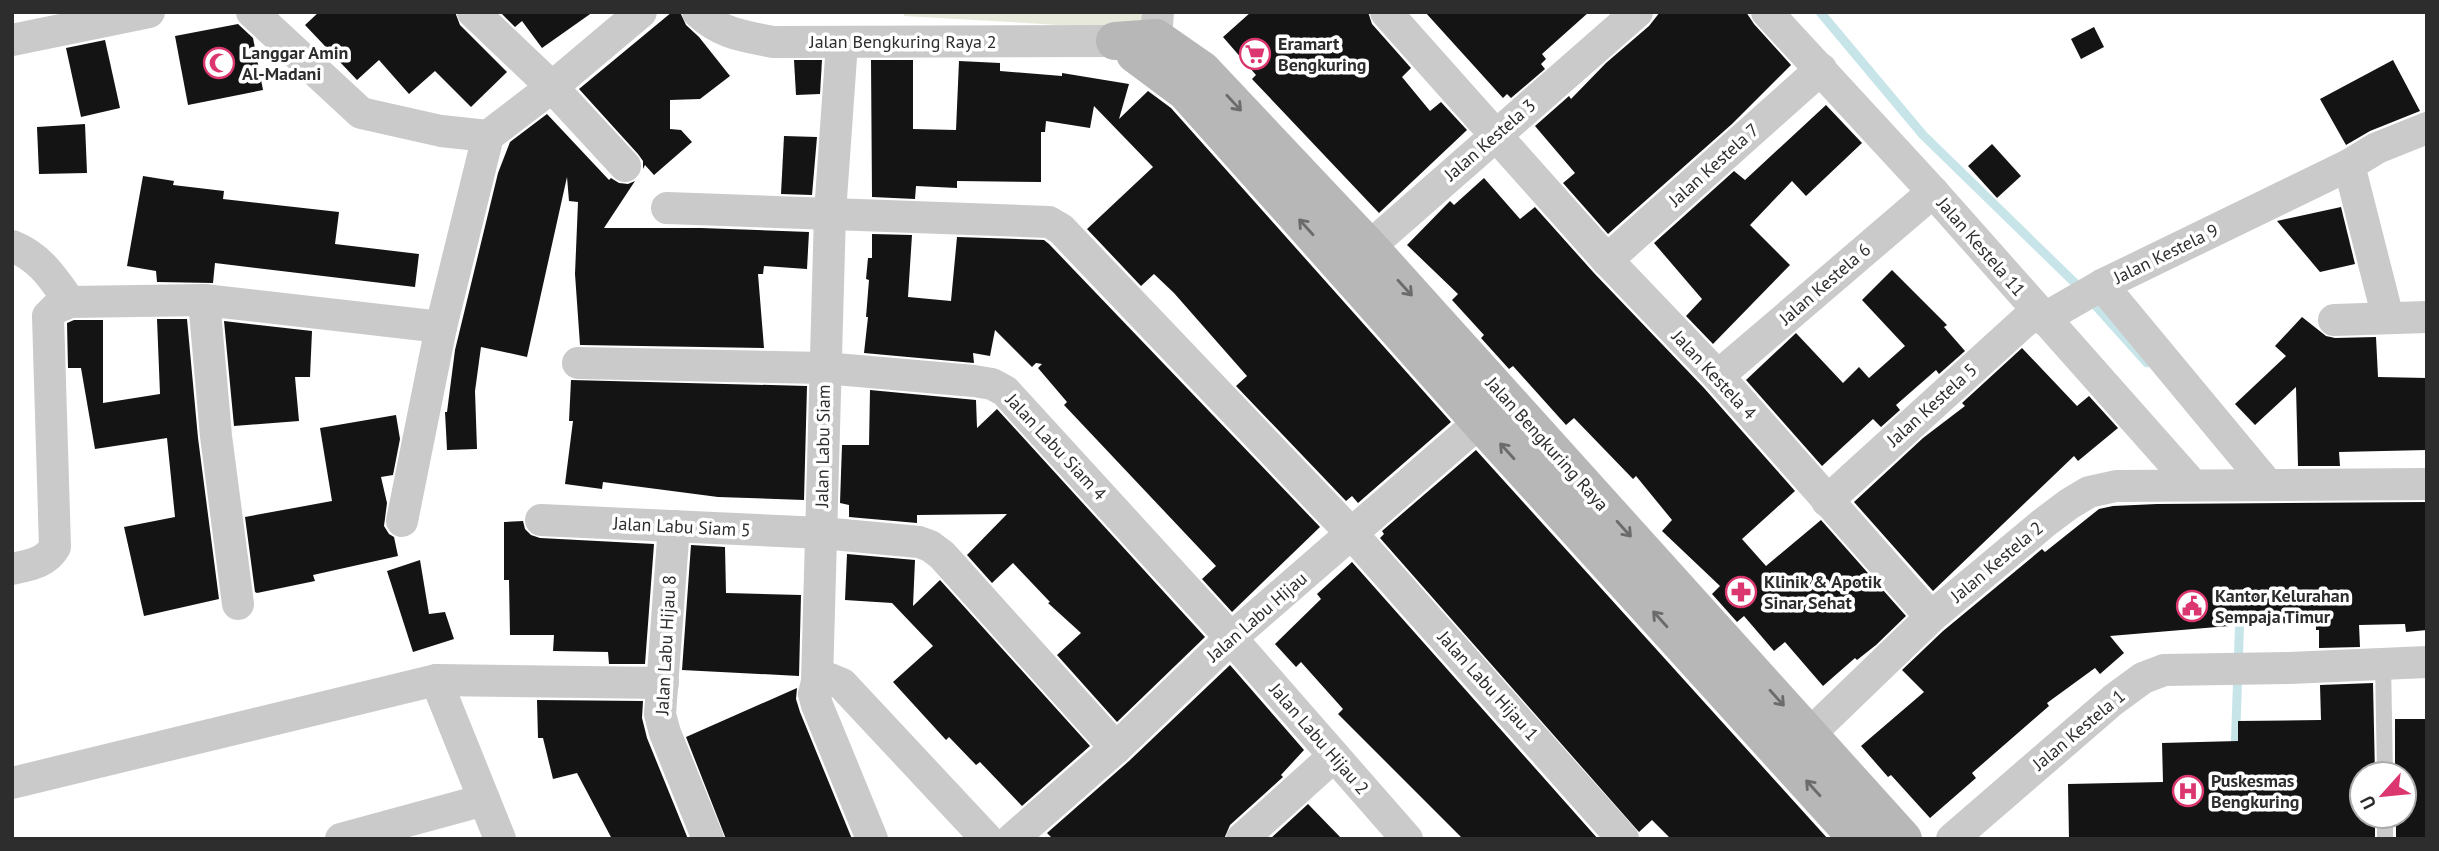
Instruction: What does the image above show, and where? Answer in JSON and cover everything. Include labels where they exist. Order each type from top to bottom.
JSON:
[{"type":"street","points":[[252,12],[361,113],[441,131],[488,136]]},
{"type":"street","points":[[473,12],[552,87],[625,166]]},
{"type":"street","points":[[402,521],[441,327],[488,136],[552,87],[641,12]]},
{"type":"street","name":"Jalan Bengkuring Raya 2","points":[[698,12],[709,23],[726,32],[773,42],[1115,41],[1163,49]]},
{"type":"street","name":"Jalan Kestela 4","points":[[1386,12],[1607,260],[1718,376],[1931,617]]},
{"type":"street","name":"Jalan Kestela 11","points":[[1767,12],[2044,314],[2192,484]]},
{"type":"street","points":[[12,40],[147,13]]},
{"type":"street","name":"Jalan Kestela 3","points":[[1356,258],[1626,15]]},
{"type":"street","name":"Jalan Labu Siam","points":[[842,43],[830,213],[824,368],[822,533],[817,682],[814,694],[872,839]]},
{"type":"street","name":"Jalan Bengkuring Raya","points":[[1163,49],[1202,70],[1356,258],[1797,746],[1903,839]]},
{"type":"street","name":"Jalan Kestela 7","points":[[1607,260],[1821,69]]},
{"type":"street","name":"Jalan Kestela 9","points":[[2245,486],[2096,288],[2349,165],[2377,148],[2427,128]]},
{"type":"street","points":[[2349,165],[2388,318]]},
{"type":"street","name":"Jalan Kestela 6","points":[[1718,376],[1933,192]]},
{"type":"street","name":"Jalan Labu Hijau 1","points":[[667,208],[1049,222],[1061,229],[1352,534],[1623,839]]},
{"type":"street","points":[[12,246],[42,263],[70,302]]},
{"type":"street","name":"Jalan Kestela 5","points":[[1827,501],[2044,314],[2096,288]]},
{"type":"street","points":[[12,569],[41,561],[51,554],[55,547],[48,316],[56,308],[70,302],[204,300],[441,327]]},
{"type":"street","points":[[204,300],[216,436],[238,604]]},
{"type":"street","points":[[2334,320],[2427,317]]},
{"type":"street","name":"Jalan Labu Siam 4","points":[[578,363],[824,368],[992,384],[1005,391],[1231,638]]},
{"type":"street","name":"Jalan Labu Hijau","points":[[1012,839],[1116,748],[1231,638],[1493,410]]},
{"type":"street","points":[[2245,486],[2427,484]]},
{"type":"street","name":"Jalan Kestela 2","points":[[1797,746],[1931,617],[2069,504],[2090,492],[2116,486],[2245,486]]},
{"type":"street","name":"Jalan Labu Siam 5","points":[[541,520],[822,533],[919,542],[930,546],[942,555],[1116,748]]},
{"type":"street","name":"Jalan Labu Hijau 8","points":[[674,526],[661,721],[708,839]]},
{"type":"street","name":"Jalan Labu Hijau 2","points":[[1231,638],[1407,839]]},
{"type":"street","name":"Jalan Kestela 1","points":[[1952,839],[2113,700],[2143,678],[2164,670],[2427,662]]},
{"type":"street","points":[[817,682],[831,679],[842,684],[987,839]]},
{"type":"street","points":[[12,783],[436,680],[663,683]]},
{"type":"street","points":[[436,680],[500,839]]},
{"type":"street","name":"Jalan Bengkuring Raya","points":[[1797,746],[1858,839]]},
{"type":"street","points":[[1242,839],[1334,756]]},
{"type":"street","points":[[341,839],[484,800]]},
{"type":"lane","points":[[2383,662],[2385,760]]},
{"type":"shaded area","points":[[905,12],[1146,12],[1145,30],[904,16]]},
{"type":"building","points":[[319,12],[455,12],[460,25],[507,72],[471,107],[435,71],[409,94],[379,60],[357,80],[305,25]]},
{"type":"building","points":[[500,12],[593,12],[542,48],[522,21],[515,27]]},
{"type":"building","points":[[672,12],[680,12],[686,25],[730,76],[700,99],[670,100],[670,129],[681,130],[692,142],[654,175],[645,165],[643,169],[643,161],[638,154],[579,89]]},
{"type":"building","points":[[1251,12],[1368,12],[1372,24],[1411,68],[1402,77],[1430,111],[1441,102],[1467,130],[1379,213],[1252,79],[1256,75],[1223,37]]},
{"type":"building","points":[[1425,12],[1589,12],[1542,54],[1546,59],[1541,64],[1545,69],[1511,98],[1507,94],[1503,98]]},
{"type":"building","points":[[1660,12],[1746,12],[1791,65],[1732,124],[1608,234],[1563,183],[1575,173],[1535,126],[1569,96],[1571,99],[1606,63],[1649,26]]},
{"type":"building","name":"Langgar Amin Al-Madani","points":[[238,24],[253,38],[263,90],[188,105],[175,36]]},
{"type":"building","points":[[2094,27],[2104,47],[2081,59],[2071,39]]},
{"type":"building","points":[[105,40],[120,108],[81,117],[66,48]]},
{"type":"building","points":[[794,60],[822,60],[820,94],[796,95]]},
{"type":"building","points":[[871,60],[913,60],[913,129],[956,130],[959,61],[1000,63],[1000,71],[1062,76],[1062,73],[1129,84],[1119,119],[1148,91],[1171,108],[1451,422],[1358,503],[1352,496],[1346,501],[1236,386],[1247,376],[1174,293],[1154,274],[1141,286],[1087,229],[1153,167],[1094,106],[1090,128],[1046,121],[1045,132],[1041,132],[1041,182],[957,181],[957,188],[916,186],[915,199],[872,197]]},
{"type":"building","points":[[2393,60],[2420,111],[2370,131],[2346,145],[2320,99]]},
{"type":"building","points":[[1826,105],[1862,143],[1806,196],[1792,181],[1750,225],[1790,265],[1713,344],[1686,316],[1702,299],[1654,243],[1734,171],[1745,180]]},
{"type":"building","points":[[547,114],[609,180],[611,178],[628,184],[635,181],[604,228],[809,232],[807,269],[764,266],[763,274],[758,274],[764,348],[580,345],[575,274],[578,202],[569,201],[567,177],[527,357],[481,347],[475,391],[477,449],[447,450],[445,412],[455,350],[498,173],[510,142]]},
{"type":"building","points":[[85,124],[87,173],[39,174],[37,127]]},
{"type":"building","points":[[784,136],[817,137],[812,195],[781,194]]},
{"type":"building","points":[[1992,144],[2021,176],[1997,198],[1968,166]]},
{"type":"building","points":[[143,176],[174,181],[173,185],[224,191],[223,199],[339,212],[335,244],[419,254],[415,287],[215,263],[213,283],[157,282],[156,271],[127,266]]},
{"type":"building","points":[[1484,178],[1520,219],[1535,207],[1704,388],[1795,491],[1742,539],[1766,566],[1821,520],[1906,616],[1876,645],[1857,660],[1855,658],[1823,686],[1785,642],[1774,651],[1744,616],[1737,622],[1712,594],[1720,586],[1662,531],[1672,520],[1636,476],[1633,479],[1574,418],[1566,425],[1513,366],[1509,369],[1481,338],[1484,335],[1452,300],[1458,294],[1407,245],[1450,201],[1454,205]]},
{"type":"building","points":[[2341,207],[2355,264],[2320,272],[2277,221]]},
{"type":"building","points":[[872,234],[912,235],[908,297],[951,301],[957,237],[1044,240],[1320,527],[1232,612],[1202,579],[1216,566],[1064,405],[1067,402],[1038,368],[1042,364],[1036,363],[1032,367],[995,330],[990,356],[973,353],[974,363],[864,353],[869,280],[866,279],[868,258],[872,258]]},
{"type":"building","points":[[1892,270],[1947,325],[1944,327],[1965,351],[1939,374],[1936,370],[1896,405],[1900,410],[1881,427],[1873,419],[1822,466],[1746,380],[1796,333],[1843,383],[1859,367],[1869,378],[1905,346],[1862,300]]},
{"type":"building","points":[[2302,317],[2326,336],[2376,337],[2378,377],[2427,378],[2427,450],[2339,452],[2340,466],[2298,466],[2296,387],[2255,425],[2235,404],[2286,356],[2275,346]]},
{"type":"building","points":[[157,319],[187,319],[198,438],[219,599],[144,616],[124,527],[175,517],[167,438],[95,449],[81,368],[68,368],[67,323],[74,320],[103,320],[103,403],[160,394]]},
{"type":"building","points":[[224,321],[312,331],[310,377],[295,377],[299,421],[234,426]]},
{"type":"building","points":[[2022,348],[2077,406],[2089,396],[2118,428],[2078,461],[2074,456],[1933,591],[1854,502],[1923,438],[1965,406],[1962,403]]},
{"type":"building","points":[[571,380],[807,386],[804,500],[718,497],[603,482],[602,489],[565,484],[573,421],[569,421]]},
{"type":"building","points":[[870,390],[976,400],[977,428],[997,409],[1205,637],[1117,722],[1057,655],[1081,633],[1048,603],[1050,602],[1013,563],[992,583],[967,555],[1007,514],[917,515],[917,523],[849,517],[849,505],[840,503],[842,445],[869,445]]},
{"type":"building","points":[[396,415],[400,439],[393,475],[381,477],[387,503],[384,526],[394,537],[398,556],[313,575],[315,581],[255,592],[245,517],[332,501],[320,428]]},
{"type":"building","points":[[1476,450],[1828,839],[1671,839],[1652,820],[1639,832],[1380,538],[1384,534],[1382,531]]},
{"type":"building","points":[[2427,502],[2427,630],[2406,632],[2405,624],[2359,625],[2360,647],[2319,648],[2319,630],[2316,630],[2316,623],[2229,624],[2110,636],[2124,653],[2100,674],[2095,668],[2047,703],[2049,706],[1972,773],[1976,778],[1930,818],[1861,746],[1924,692],[1902,670],[1943,631],[2042,549],[2045,552],[2099,509],[2157,504]]},
{"type":"building","points":[[523,521],[525,529],[531,535],[540,538],[654,544],[645,664],[609,664],[608,652],[553,651],[554,635],[510,635],[509,580],[504,580],[504,522]]},
{"type":"building","points":[[691,545],[725,547],[726,593],[801,595],[799,676],[682,670]]},
{"type":"building","points":[[847,554],[915,560],[913,606],[940,580],[1090,746],[1022,806],[980,762],[976,765],[949,737],[946,740],[893,682],[933,646],[892,603],[845,600]]},
{"type":"building","points":[[420,560],[429,614],[445,612],[454,639],[413,652],[387,571]]},
{"type":"building","points":[[1352,562],[1598,839],[1463,839],[1338,714],[1343,709],[1301,662],[1296,667],[1275,644],[1321,599],[1317,594]]},
{"type":"building","points":[[1230,665],[1304,750],[1281,775],[1283,777],[1230,825],[1224,839],[1053,839],[1047,833],[1129,761]]},
{"type":"building","points":[[2373,683],[2375,760],[2348,760],[2348,830],[2375,830],[2375,839],[2069,839],[2068,784],[2163,782],[2162,743],[2238,741],[2238,721],[2321,720],[2320,685]]},
{"type":"building","points":[[797,688],[796,699],[800,712],[852,839],[726,839],[686,737]]},
{"type":"building","points":[[537,700],[643,701],[642,718],[647,738],[688,839],[612,839],[577,773],[553,779],[543,738],[538,738]]},
{"type":"building","points":[[2395,719],[2427,719],[2427,839],[2396,839],[2396,830],[2418,830],[2418,760],[2395,760]]},
{"type":"building","points":[[1308,804],[1342,839],[1270,839]]},
{"type":"waterway","points":[[1820,12],[1923,135],[2077,285],[2147,363]]},
{"type":"waterway","points":[[2235,753],[2240,613]]},
{"type":"place","name":"Eramart Bengkuring","points":[[1255,54]]},
{"type":"place","name":"Langgar Amin Al-Madani","points":[[219,63]]},
{"type":"place","name":"Klinik & Apotik Sinar Sehat","points":[[1741,592]]},
{"type":"place","name":"Kantor Kelurahan Sempaja Timur","points":[[2192,606]]},
{"type":"place","name":"Puskesmas Bengkuring","points":[[2188,791]]}]
